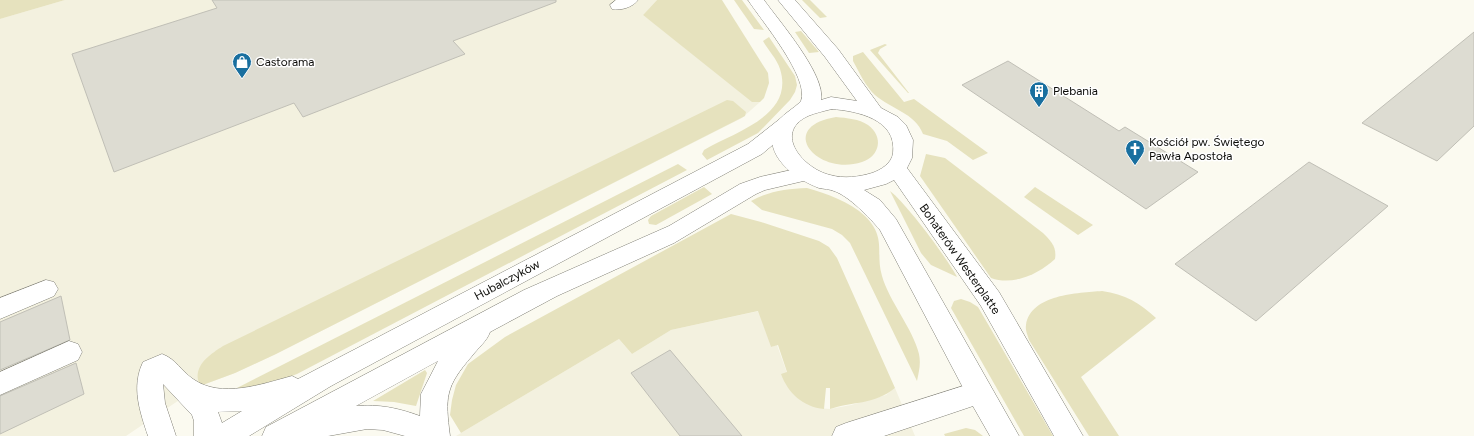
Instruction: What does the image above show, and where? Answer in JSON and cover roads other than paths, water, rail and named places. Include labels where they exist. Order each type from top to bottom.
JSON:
[{"type":"main road","points":[[756,0],[809,77],[812,95],[810,103],[796,116],[782,133],[781,143],[783,149],[793,165],[805,174],[822,181],[841,185],[857,185],[873,182],[886,176],[896,168],[902,158],[904,143],[896,126],[873,110],[838,103],[817,105],[796,116]]},
{"type":"main road","points":[[786,0],[830,49],[873,110]]},
{"type":"main road","name":"Hubalczyków","points":[[224,436],[322,378],[755,149],[796,116]]},
{"type":"main road","name":"Bohaterów Westerplatte","points":[[896,168],[990,299],[1069,436]]},
{"type":"main road","points":[[276,436],[574,276],[623,257],[668,236],[748,189],[760,184],[805,174]]},
{"type":"main road","points":[[841,185],[872,206],[888,225],[979,393],[1005,436]]},
{"type":"main road","points":[[0,309],[46,290]]},
{"type":"main road","points":[[436,436],[433,405],[435,390],[447,368],[488,321]]},
{"type":"main road","points":[[0,384],[69,352]]},
{"type":"main road","points":[[162,436],[151,403],[148,387],[157,367],[185,388],[197,400],[206,414],[208,436]]},
{"type":"main road","points":[[185,388],[209,399],[245,399],[293,388],[322,378]]},
{"type":"main road","points":[[846,436],[979,393]]},
{"type":"main road","points":[[286,436],[346,419],[364,416],[398,421],[421,430],[427,436]]},
{"type":"place","name":"Castorama","points":[[242,79]]},
{"type":"place","name":"Plebania","points":[[1039,108]]},
{"type":"place","name":"Kościół pw. Świętego Pawła Apostoła","points":[[1135,166]]}]
